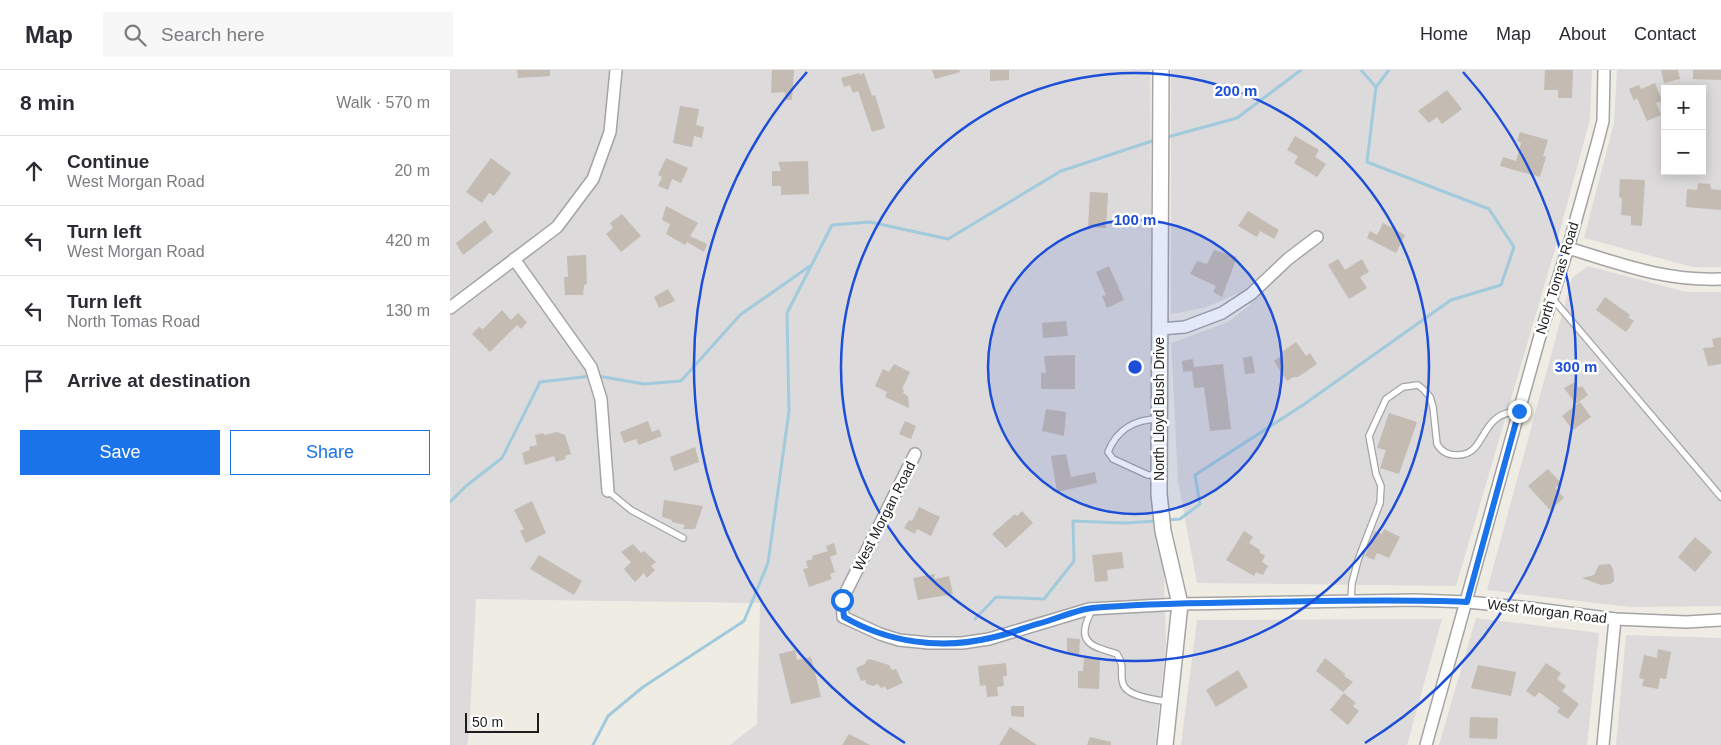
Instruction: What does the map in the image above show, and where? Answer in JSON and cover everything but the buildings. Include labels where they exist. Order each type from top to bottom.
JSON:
[{"type":"street","points":[[450,308],[557,227],[592,179],[610,132],[616,70]]},
{"type":"street","name":"North Lloyd Bush Drive","points":[[1161,70],[1158,475],[1163,531],[1180,604],[1165,745]]},
{"type":"street","name":"North Tomas Road","points":[[1426,745],[1519,411],[1568,248],[1603,121],[1604,70]]},
{"type":"street","points":[[1160,329],[1185,327],[1222,312],[1251,294],[1288,259],[1317,237]]},
{"type":"street","points":[[1568,248],[1649,273],[1695,280],[1721,280]]},
{"type":"street","points":[[514,259],[591,367],[601,400],[608,490]]},
{"type":"street","name":"West Morgan Road","points":[[916,454],[842,600],[844,617],[880,634],[899,640],[929,643],[962,643],[989,639],[1093,608],[1180,604],[1415,600],[1467,602],[1530,608],[1615,620],[1686,622],[1721,620]]},
{"type":"street","points":[[1603,745],[1615,620]]},
{"type":"lane","points":[[1552,298],[1721,498]]},
{"type":"lane","points":[[1351,600],[1352,583],[1358,560],[1380,503],[1381,486],[1376,474],[1369,436],[1386,399],[1403,387],[1418,386],[1424,390],[1430,397],[1433,407],[1437,444],[1452,455],[1465,455],[1476,447],[1496,418],[1507,413],[1519,411]]},
{"type":"lane","points":[[1158,475],[1148,475],[1113,459],[1108,452],[1121,433],[1129,426],[1137,421],[1159,419]]},
{"type":"lane","points":[[608,490],[631,510],[683,538]]},
{"type":"lane","points":[[1093,608],[1084,624],[1084,634],[1090,642],[1100,649],[1109,650],[1117,654],[1123,669],[1123,684],[1136,695],[1169,702]]},
{"type":"shaded area","points":[[450,70],[1150,70],[1153,502],[1164,576],[1166,644],[1155,745],[730,745],[757,724],[760,603],[476,599],[469,734],[467,745],[450,745]]},
{"type":"shaded area","points":[[1171,70],[1592,70],[1590,119],[1555,249],[1456,586],[1197,583],[1178,481],[1171,343],[1228,322],[1251,304],[1237,294],[1204,308],[1171,314]]},
{"type":"shaded area","points":[[1617,70],[1721,70],[1721,267],[1693,267],[1584,238],[1614,123]]},
{"type":"shaded area","points":[[1588,266],[1686,292],[1721,292],[1721,606],[1630,607],[1487,590],[1572,278]]},
{"type":"shaded area","points":[[1476,618],[1599,633],[1587,745],[1439,745]]},
{"type":"shaded area","points":[[1442,619],[1407,745],[1181,745],[1197,620]]},
{"type":"shaded area","points":[[1626,635],[1721,638],[1721,745],[1616,745]]},
{"type":"waterway","points":[[1164,138],[1237,118],[1301,70]]},
{"type":"waterway","points":[[1167,520],[1180,519],[1200,504],[1195,475],[1303,405],[1451,300],[1501,285],[1514,247],[1489,209],[1367,162],[1376,87],[1361,70]]},
{"type":"waterway","points":[[1376,87],[1389,70]]},
{"type":"waterway","points":[[593,745],[608,716],[643,687],[744,621],[768,563],[789,411],[787,313],[832,225],[870,222],[948,239],[1061,171],[1155,140]]},
{"type":"waterway","points":[[598,376],[644,384],[681,381],[740,315],[810,266]]},
{"type":"waterway","points":[[450,502],[466,486],[502,458],[540,382],[591,376]]},
{"type":"waterway","points":[[975,619],[996,597],[1044,599],[1074,561],[1073,521],[1124,523],[1158,521]]},
{"type":"route","points":[[842,600],[844,617],[853,622],[899,640],[929,643],[962,643],[989,639],[1089,609],[1180,604],[1351,600],[1467,602],[1519,411]]}]
